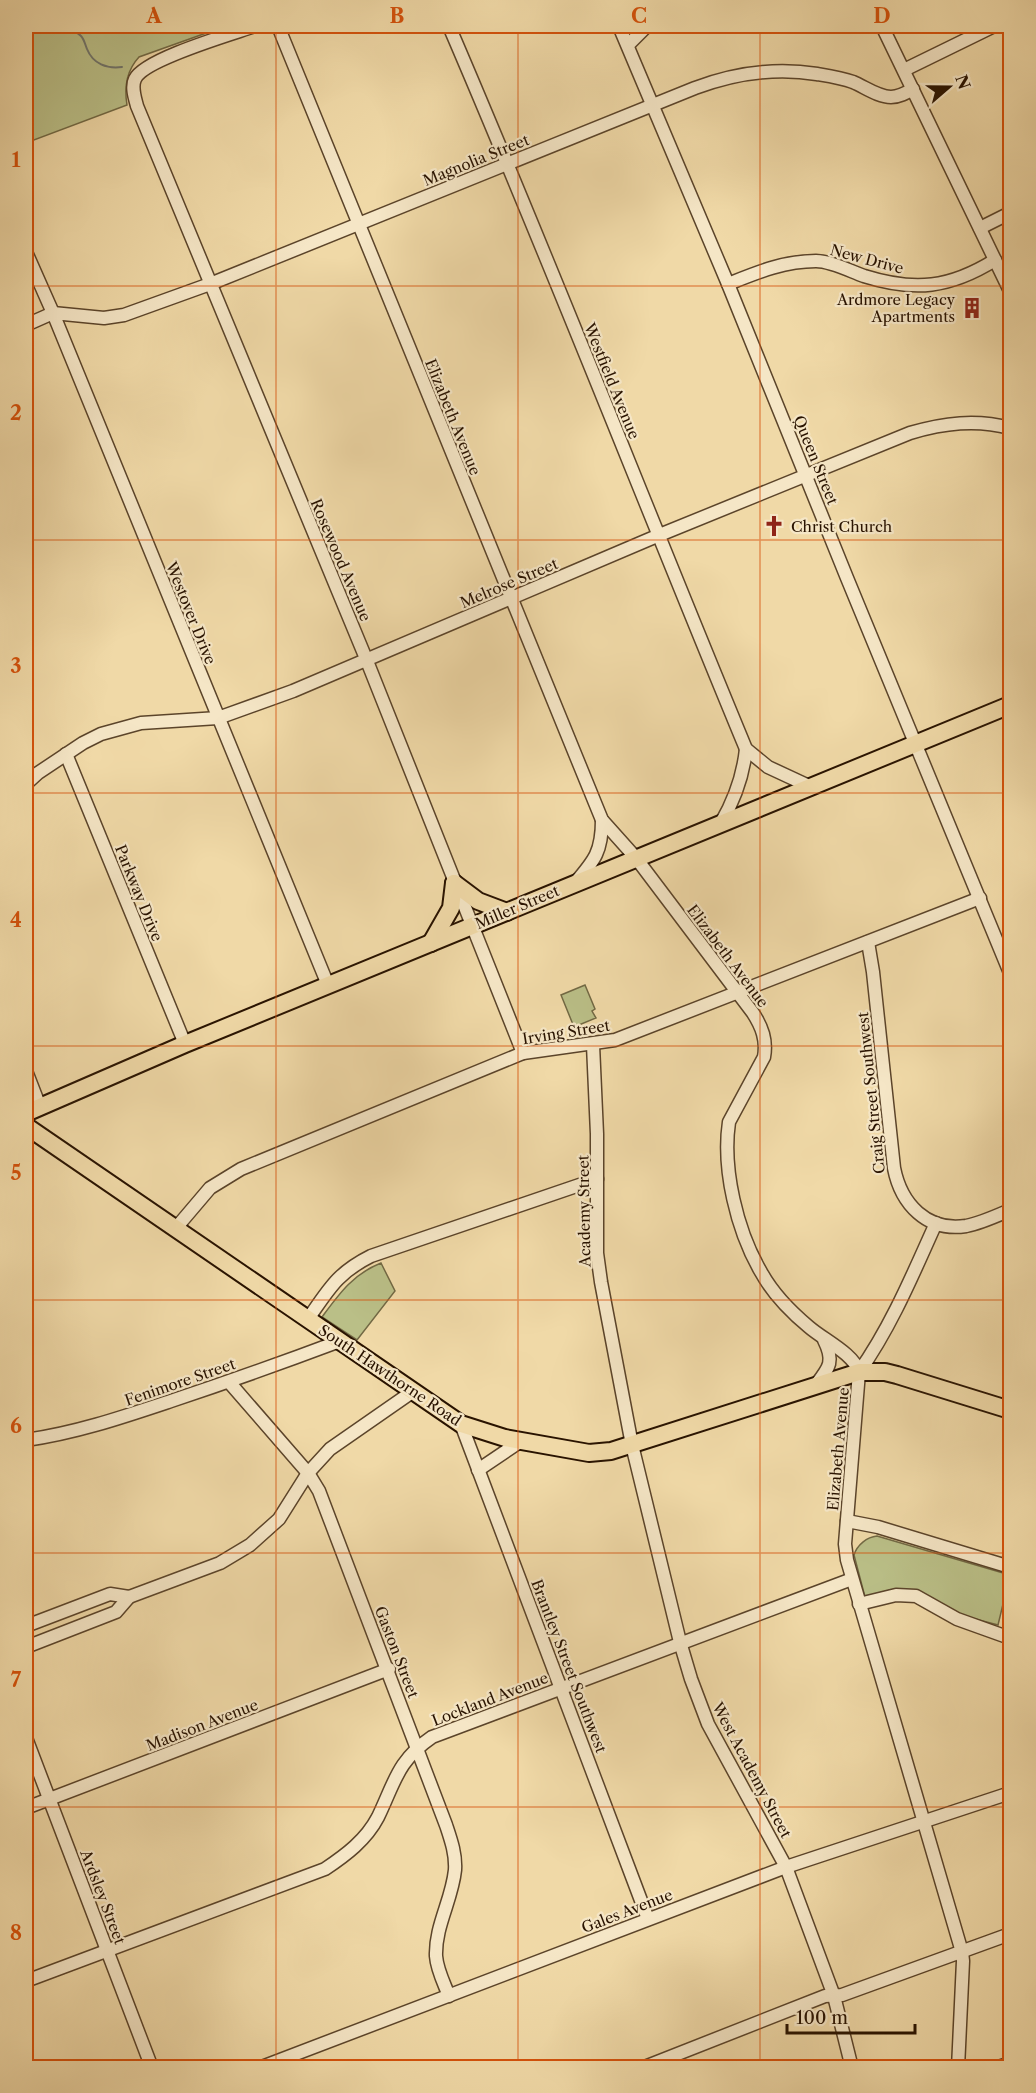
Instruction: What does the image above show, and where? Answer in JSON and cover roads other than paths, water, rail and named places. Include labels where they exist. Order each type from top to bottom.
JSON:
[{"type":"main road","name":"Miller Street","points":[[38,1108],[185,1044],[1011,705]]},
{"type":"main road","points":[[454,883],[478,901],[507,912]]},
{"type":"main road","points":[[431,943],[451,908],[454,883]]},
{"type":"main road","points":[[38,1108],[42,1137]]},
{"type":"main road","name":"South Hawthorne Road","points":[[26,1126],[461,1425],[521,1441],[599,1454],[859,1372],[897,1374],[1011,1410]]},
{"type":"street","name":"Rosewood Avenue","points":[[255,26],[164,58],[146,67],[135,78],[133,90],[137,106],[366,661],[523,1053]]},
{"type":"street","name":"Elizabeth Avenue","points":[[278,26],[602,820],[636,858],[759,1023],[764,1037],[765,1049],[759,1067],[729,1122],[728,1157],[733,1195],[744,1232],[761,1272],[783,1303],[824,1339],[845,1353],[857,1365],[859,1372],[845,1544],[847,1560],[962,1952],[958,2067]]},
{"type":"street","name":"Westfield Avenue","points":[[449,26],[508,163],[657,536],[746,748],[768,767],[811,787]]},
{"type":"street","name":"Queen Street","points":[[619,26],[654,105],[1011,973]]},
{"type":"street","points":[[628,45],[647,26]]},
{"type":"street","points":[[882,26],[1011,291]]},
{"type":"street","points":[[904,70],[994,26]]},
{"type":"street","name":"Magnolia Street","points":[[53,313],[104,318],[124,315],[210,284],[717,80],[754,72],[781,70],[817,74],[853,82],[891,97],[913,89]]},
{"type":"street","points":[[980,228],[1011,213]]},
{"type":"street","name":"Westover Drive","points":[[26,252],[328,985]]},
{"type":"street","name":"New Drive","points":[[728,284],[791,262],[819,261],[886,281],[926,285],[962,278],[995,260]]},
{"type":"street","points":[[26,325],[53,313]]},
{"type":"street","name":"Melrose Street","points":[[26,784],[66,754],[101,734],[162,721],[218,718],[366,661],[657,536],[930,427],[967,422],[1011,428]]},
{"type":"street","points":[[721,823],[739,789],[746,748]]},
{"type":"street","name":"Parkway Drive","points":[[66,754],[185,1044]]},
{"type":"street","name":"Elizabeth Avenue","points":[[574,884],[589,866],[600,846],[602,820]]},
{"type":"street","name":"Irving Street","points":[[176,1228],[210,1188],[241,1169],[523,1053],[593,1045],[615,1040],[980,898]]},
{"type":"street","name":"Craig Street Southwest","points":[[868,942],[897,1183],[909,1206],[936,1223],[963,1226],[1011,1210]]},
{"type":"street","name":"Academy Street","points":[[593,1045],[597,1134],[597,1253],[632,1445]]},
{"type":"street","points":[[26,1071],[38,1108]]},
{"type":"street","points":[[308,1319],[339,1275],[354,1264],[597,1179]]},
{"type":"street","points":[[859,1372],[874,1352],[906,1290],[936,1223]]},
{"type":"street","points":[[814,1387],[830,1364],[831,1353],[824,1339]]},
{"type":"street","name":"Fenimore Street","points":[[26,1440],[89,1428],[228,1382],[340,1341]]},
{"type":"street","name":"Gaston Street","points":[[228,1382],[308,1473],[320,1491],[447,1825],[455,1859],[453,1882],[437,1946],[438,1969],[449,1996]]},
{"type":"street","points":[[26,1647],[116,1612],[129,1597],[220,1563],[250,1545],[279,1519],[308,1473],[330,1449],[412,1392]]},
{"type":"street","name":"Brantley Street Southwest","points":[[461,1425],[648,1919]]},
{"type":"street","points":[[478,1470],[521,1441]]},
{"type":"street","name":"West Academy Street","points":[[632,1445],[691,1679],[708,1724],[786,1867],[834,1996],[852,2067]]},
{"type":"street","points":[[847,1521],[878,1527],[1011,1567]]},
{"type":"street","name":"Lockland Avenue","points":[[26,1981],[325,1869],[342,1858],[365,1836],[377,1817],[397,1773],[417,1748],[432,1737],[852,1579]]},
{"type":"street","points":[[26,1626],[110,1594],[129,1597]]},
{"type":"street","points":[[859,1604],[896,1595],[916,1596],[957,1619],[1011,1638]]},
{"type":"street","name":"Madison Avenue","points":[[26,1808],[389,1669]]},
{"type":"street","name":"Ardsley Street","points":[[26,1738],[152,2067]]},
{"type":"street","name":"Gales Avenue","points":[[259,2067],[786,1867],[1011,1792]]},
{"type":"street","points":[[642,2067],[825,1996],[842,1995],[1011,1934]]},
{"type":"street","points":[[996,2067],[1011,2062]]},
{"type":"waterway","points":[[49,26],[66,28],[78,33],[97,62],[111,67],[122,67]]},
{"type":"place","name":"Ardmore Legacy Apartments","points":[[972,308]]},
{"type":"place","name":"Christ Church","points":[[774,526]]}]
